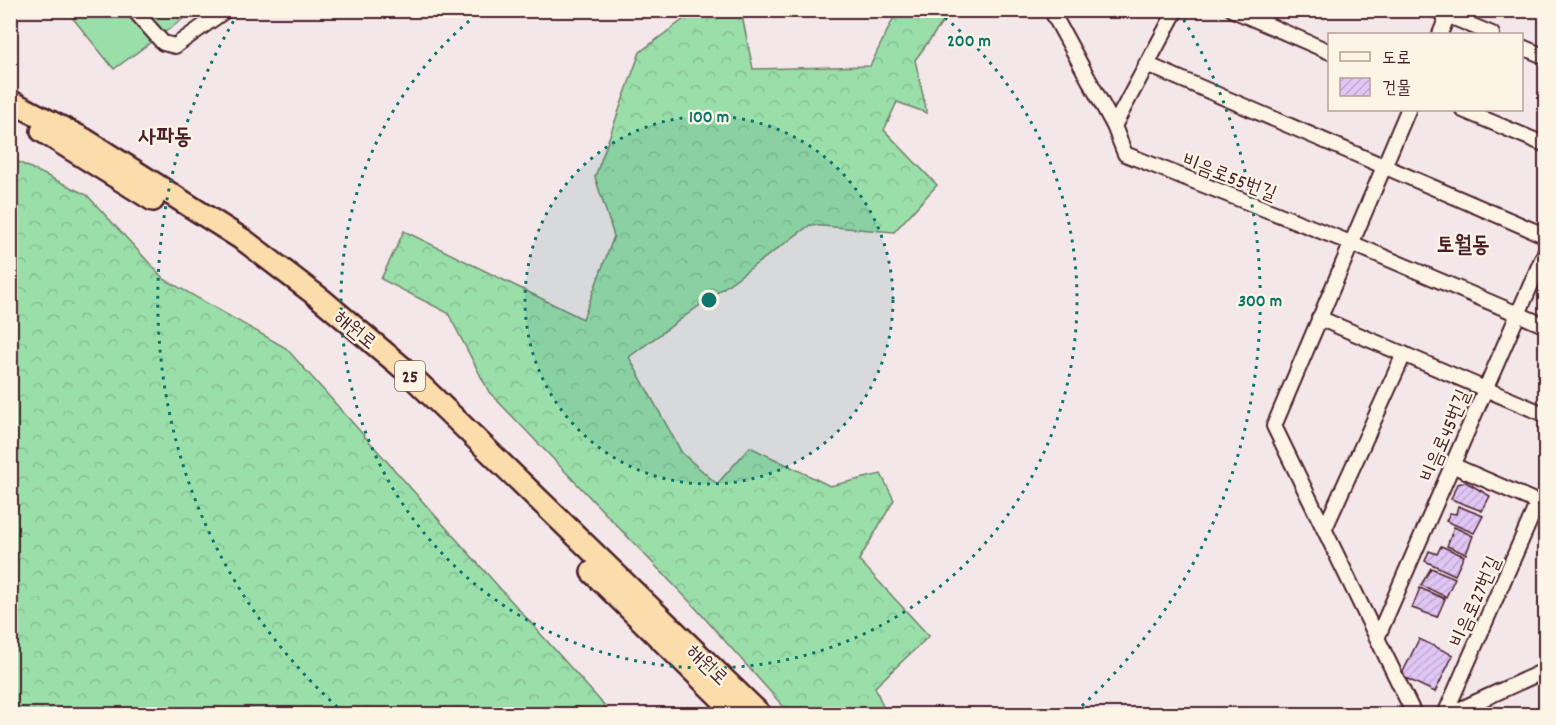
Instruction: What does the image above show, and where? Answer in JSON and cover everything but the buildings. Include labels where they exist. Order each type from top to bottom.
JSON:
[{"type":"highway","name":"해원로","points":[[10,101],[84,139],[245,241],[321,299],[404,369],[760,714]]},
{"type":"highway","name":"해원로","points":[[10,112],[250,260],[391,374],[737,714]]},
{"type":"street","points":[[134,10],[163,43],[175,46],[226,10]]},
{"type":"street","name":"비음로55번길","points":[[1051,10],[1114,126],[1125,154],[1351,243],[1517,314]]},
{"type":"street","points":[[1114,126],[1176,10]]},
{"type":"street","points":[[1233,10],[1328,52]]},
{"type":"street","points":[[1440,33],[1444,12],[1490,33]]},
{"type":"street","points":[[1523,48],[1545,57]]},
{"type":"street","points":[[1146,64],[1545,236]]},
{"type":"street","points":[[1408,111],[1274,426],[1414,714]]},
{"type":"street","points":[[1465,111],[1545,145]]},
{"type":"street","points":[[1125,167],[1141,162]]},
{"type":"street","name":"비음로45번길","points":[[1378,636],[1545,250]]},
{"type":"street","points":[[1517,314],[1545,326]]},
{"type":"street","points":[[1319,318],[1545,415]]},
{"type":"street","points":[[1325,528],[1404,354]]},
{"type":"street","name":"비음로27번길","points":[[1445,714],[1542,504],[1452,465]]},
{"type":"street","points":[[1450,714],[1545,670]]},
{"type":"green space","points":[[696,10],[741,11],[753,69],[870,66],[897,11],[951,11],[915,60],[927,113],[897,102],[884,130],[937,185],[894,232],[810,225],[629,357],[682,453],[717,484],[750,447],[830,486],[881,474],[894,500],[859,560],[929,636],[875,687],[886,714],[790,714],[692,604],[489,392],[448,313],[381,279],[404,231],[583,319],[614,236],[595,177],[640,52]]},
{"type":"green space","points":[[67,11],[194,11],[114,69]]},
{"type":"green space","points":[[10,158],[87,195],[164,279],[286,348],[612,714],[11,714]]},
{"type":"district","name":"사파동","points":[[165,135]]},
{"type":"district","name":"토월동","points":[[1463,243]]}]
